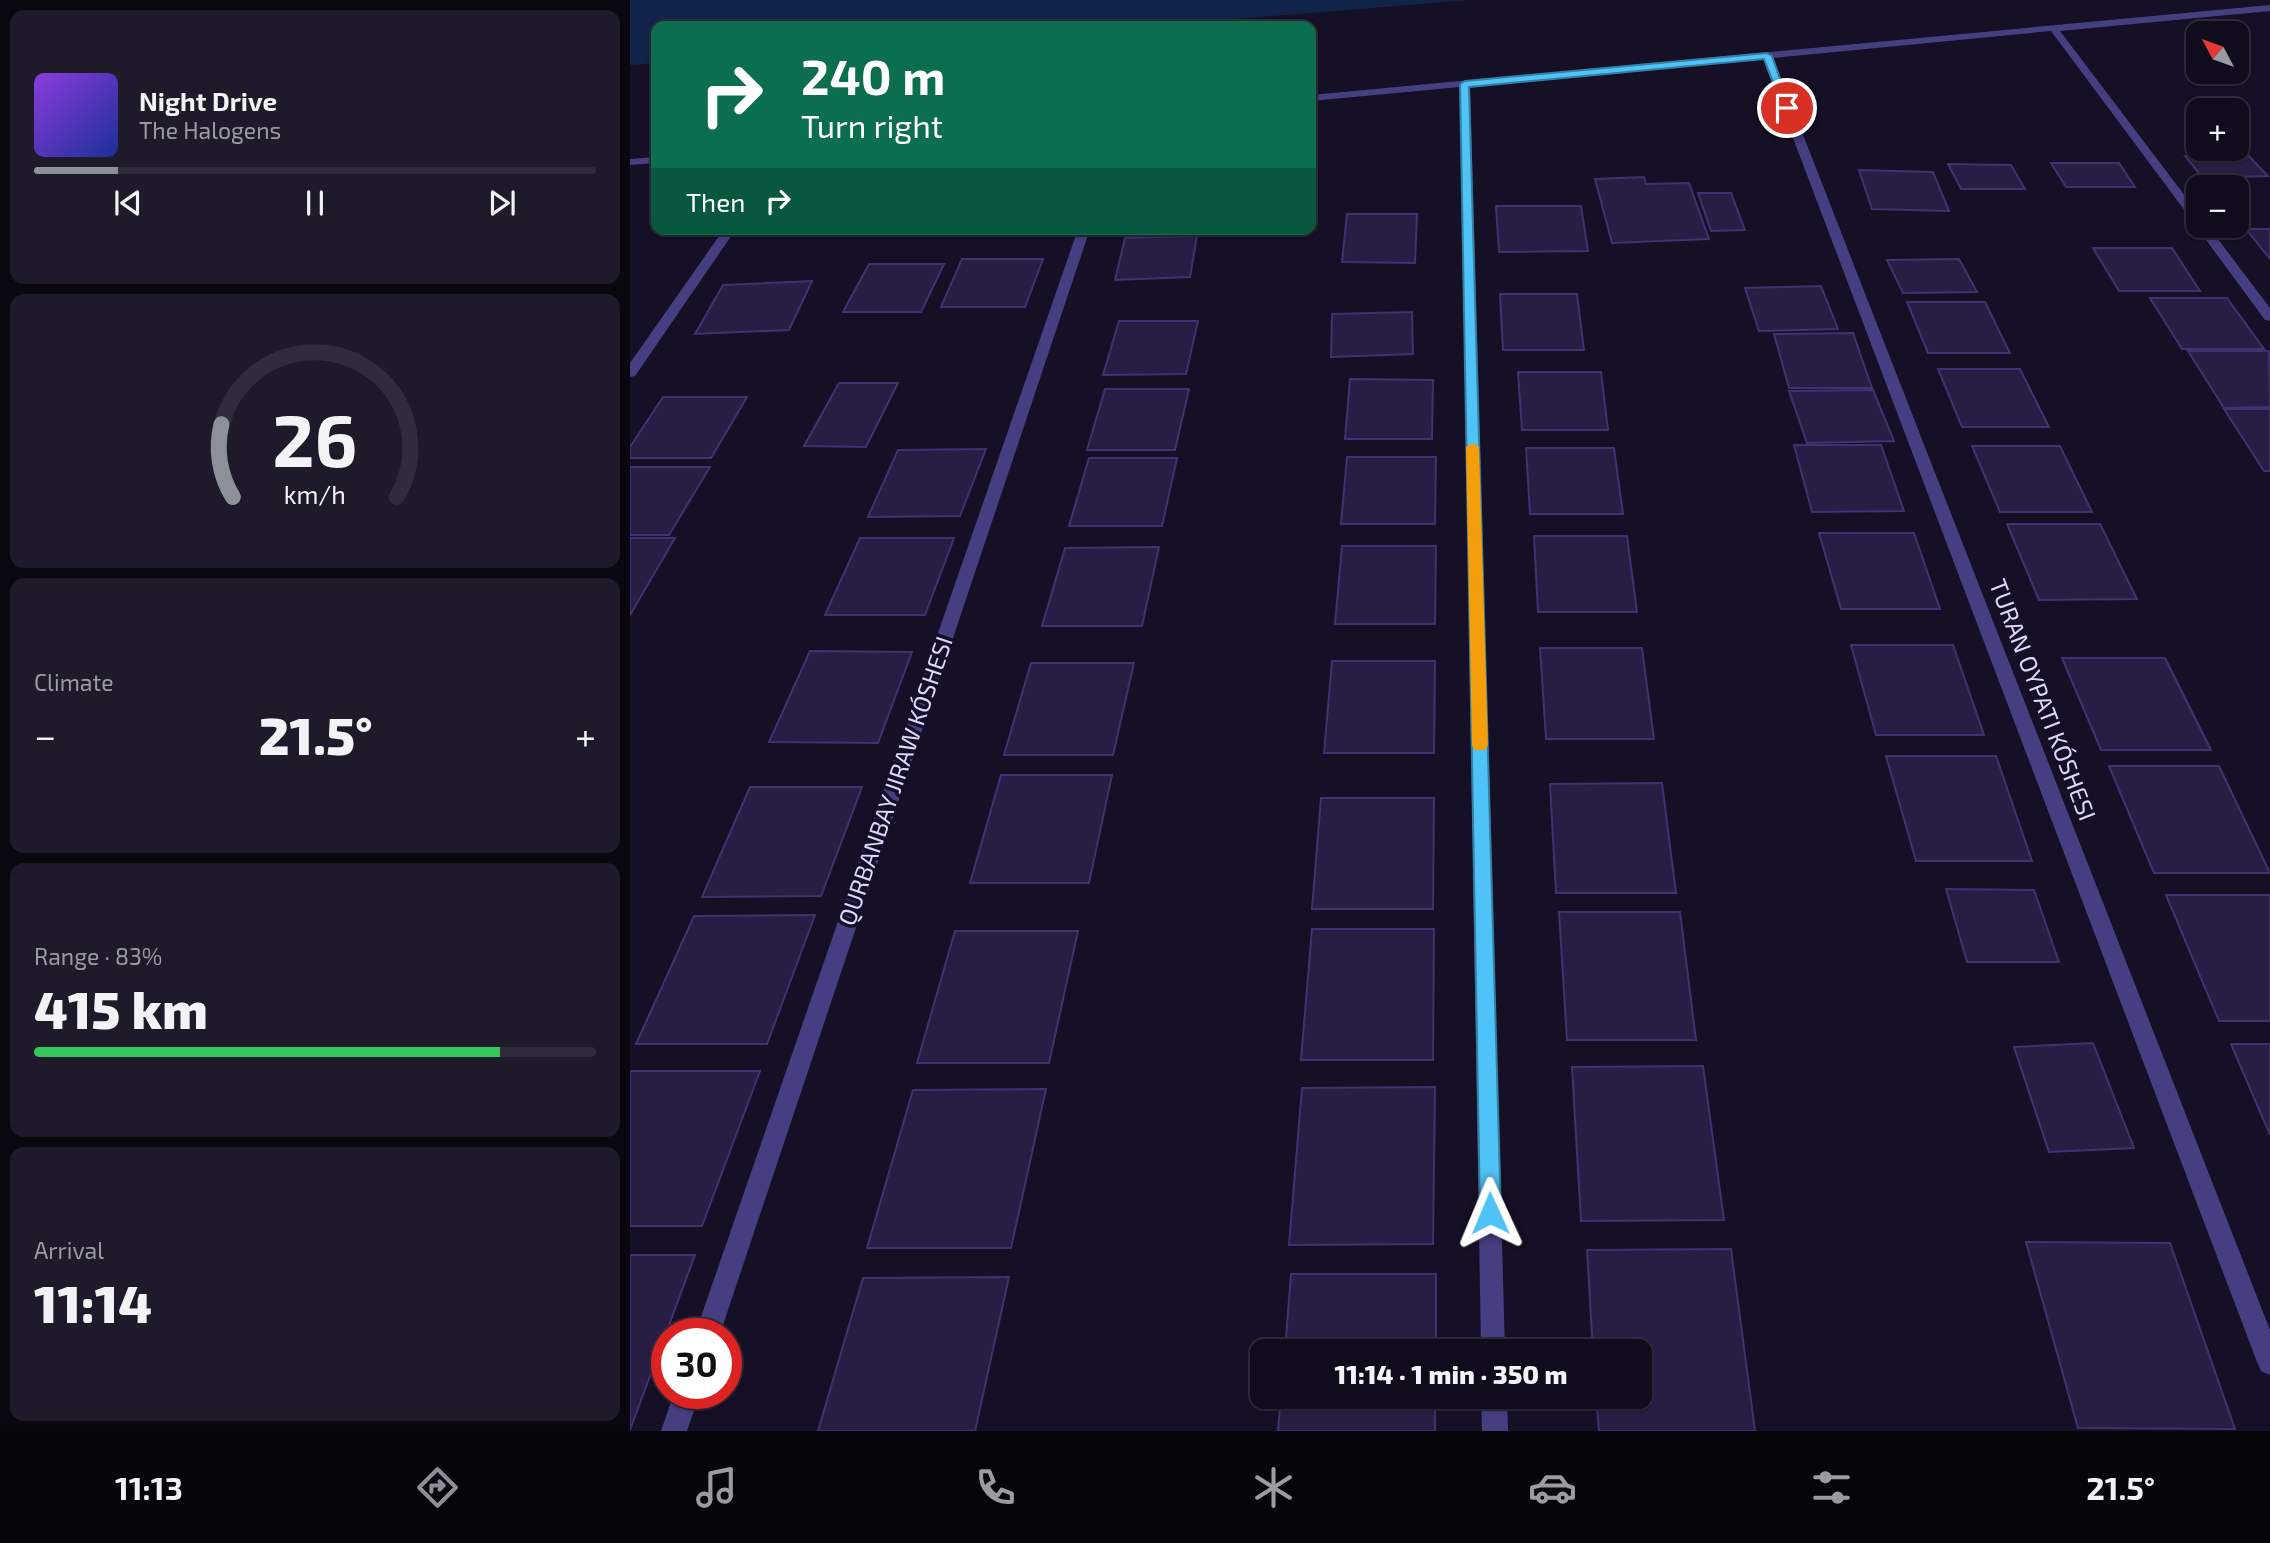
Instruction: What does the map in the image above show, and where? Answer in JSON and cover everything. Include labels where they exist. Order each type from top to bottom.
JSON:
[{"type":"street","points":[[1316,99],[2270,9]]},
{"type":"street","points":[[2054,29],[2186,205]]},
{"type":"street","points":[[1767,56],[2270,1362]]},
{"type":"street","points":[[1465,84],[1493,1339]]},
{"type":"street","points":[[630,162],[651,160]]},
{"type":"street","points":[[630,373],[726,235]]},
{"type":"street","points":[[712,1318],[1082,235]]},
{"type":"street","points":[[2211,238],[2270,317]]},
{"type":"street","points":[[674,1431],[682,1409]]},
{"type":"street","points":[[1494,1409],[1495,1431]]},
{"type":"water","points":[[630,0],[1470,0],[1212,21],[651,21],[651,63],[630,65]]},
{"type":"building","points":[[2249,156],[2268,176],[2249,177],[2201,175],[2189,161],[2249,161]]},
{"type":"building","points":[[2051,163],[2119,163],[2135,187],[2066,187]]},
{"type":"building","points":[[1948,164],[2011,165],[2025,189],[1961,189]]},
{"type":"building","points":[[1859,170],[1933,172],[1949,211],[1872,209]]},
{"type":"building","points":[[1644,177],[1646,184],[1689,183],[1709,239],[1612,243],[1595,179]]},
{"type":"building","points":[[1698,193],[1731,193],[1745,230],[1711,231]]},
{"type":"building","points":[[1496,206],[1581,206],[1588,251],[1499,252]]},
{"type":"building","points":[[1347,214],[1417,214],[1415,263],[1342,262]]},
{"type":"building","points":[[2249,229],[2270,229],[2270,259],[2249,233]]},
{"type":"building","points":[[1197,236],[1190,277],[1115,280],[1125,238]]},
{"type":"building","points":[[2093,248],[2172,248],[2200,291],[2119,291]]},
{"type":"building","points":[[962,259],[1043,259],[1025,307],[941,307]]},
{"type":"building","points":[[1959,259],[1977,292],[1903,293],[1887,260]]},
{"type":"building","points":[[869,264],[944,264],[921,312],[843,312]]},
{"type":"building","points":[[812,281],[789,330],[695,334],[723,285]]},
{"type":"building","points":[[1821,286],[1838,329],[1759,331],[1745,288]]},
{"type":"building","points":[[1500,294],[1577,294],[1584,350],[1503,350]]},
{"type":"building","points":[[2150,298],[2227,298],[2264,349],[2182,349]]},
{"type":"building","points":[[1907,302],[1985,302],[2010,353],[1928,353]]},
{"type":"building","points":[[1412,312],[1413,354],[1331,357],[1332,314]]},
{"type":"building","points":[[1119,321],[1198,321],[1186,374],[1103,375]]},
{"type":"building","points":[[1853,333],[1872,388],[1789,388],[1774,334]]},
{"type":"building","points":[[2188,351],[2269,351],[2270,407],[2224,408]]},
{"type":"building","points":[[1938,369],[2020,369],[2049,427],[1962,427]]},
{"type":"building","points":[[1518,372],[1601,372],[1608,430],[1522,430]]},
{"type":"building","points":[[1350,379],[1433,380],[1432,439],[1345,439]]},
{"type":"building","points":[[839,383],[898,383],[866,447],[804,446]]},
{"type":"building","points":[[1105,389],[1189,389],[1175,450],[1087,450]]},
{"type":"building","points":[[1873,390],[1894,441],[1807,443],[1789,391]]},
{"type":"building","points":[[663,397],[747,397],[711,458],[630,458],[630,447]]},
{"type":"building","points":[[2224,409],[2270,409],[2270,471],[2264,471]]},
{"type":"building","points":[[1794,445],[1881,445],[1904,511],[1812,512]]},
{"type":"building","points":[[1972,446],[2060,446],[2092,512],[2000,512]]},
{"type":"building","points":[[1526,448],[1614,448],[1623,514],[1530,514]]},
{"type":"building","points":[[986,449],[960,516],[868,517],[898,450]]},
{"type":"building","points":[[1347,457],[1436,457],[1435,524],[1341,524]]},
{"type":"building","points":[[1089,458],[1177,458],[1162,526],[1069,526]]},
{"type":"building","points":[[630,467],[710,467],[669,535],[630,535]]},
{"type":"building","points":[[2007,524],[2100,524],[2137,599],[2039,600]]},
{"type":"building","points":[[1819,533],[1914,533],[1940,609],[1841,609]]},
{"type":"building","points":[[1534,536],[1627,536],[1637,612],[1538,612]]},
{"type":"building","points":[[630,538],[675,538],[630,615]]},
{"type":"building","points":[[860,538],[954,538],[925,615],[825,615]]},
{"type":"building","points":[[1342,546],[1436,546],[1435,624],[1335,624]]},
{"type":"building","points":[[1159,547],[1142,626],[1042,626],[1065,548]]},
{"type":"building","points":[[1851,645],[1953,645],[1984,735],[1876,735]]},
{"type":"building","points":[[1540,648],[1642,648],[1654,739],[1546,739]]},
{"type":"building","points":[[810,651],[912,652],[878,743],[769,742]]},
{"type":"building","points":[[2062,658],[2165,658],[2211,750],[2101,750]]},
{"type":"building","points":[[1332,661],[1435,661],[1434,753],[1324,753]]},
{"type":"building","points":[[1031,663],[1134,663],[1113,755],[1004,755]]},
{"type":"building","points":[[1886,756],[1996,756],[2032,861],[1916,861]]},
{"type":"building","points":[[2109,766],[2219,766],[2270,873],[2154,873]]},
{"type":"building","points":[[1001,775],[1112,775],[1089,883],[970,883]]},
{"type":"building","points":[[1662,783],[1676,893],[1556,893],[1550,784]]},
{"type":"building","points":[[750,787],[862,787],[821,896],[702,897]]},
{"type":"building","points":[[1321,798],[1434,798],[1433,909],[1312,909]]},
{"type":"building","points":[[1946,889],[2034,890],[2059,962],[1967,962]]},
{"type":"building","points":[[2166,895],[2270,895],[2270,1021],[2219,1021]]},
{"type":"building","points":[[1559,912],[1680,912],[1696,1040],[1567,1040]]},
{"type":"building","points":[[815,915],[767,1044],[636,1044],[694,916]]},
{"type":"building","points":[[1312,929],[1434,929],[1433,1060],[1301,1060]]},
{"type":"building","points":[[955,931],[1078,931],[1049,1063],[917,1063]]},
{"type":"building","points":[[2093,1043],[2134,1148],[2049,1152],[2014,1047]]},
{"type":"building","points":[[2231,1044],[2270,1044],[2270,1135]]},
{"type":"building","points":[[1703,1066],[1724,1220],[1581,1221],[1572,1067]]},
{"type":"building","points":[[630,1071],[760,1071],[702,1226],[630,1226]]},
{"type":"building","points":[[1435,1087],[1433,1244],[1289,1245],[1302,1088]]},
{"type":"building","points":[[1046,1089],[1011,1248],[867,1248],[913,1090]]},
{"type":"building","points":[[2026,1242],[2170,1243],[2235,1429],[2078,1428]]},
{"type":"building","points":[[1731,1249],[1755,1431],[1599,1431],[1597,1409],[1652,1409],[1652,1339],[1592,1339],[1587,1250]]},
{"type":"building","points":[[630,1255],[695,1255],[672,1318],[651,1318],[651,1373],[630,1430]]},
{"type":"building","points":[[1291,1274],[1436,1274],[1436,1339],[1286,1339]]},
{"type":"building","points":[[1009,1277],[975,1431],[818,1431],[863,1278]]},
{"type":"building","points":[[1280,1409],[1435,1409],[1435,1431],[1278,1431]]},
{"type":"slow traffic","points":[[1473,447],[1480,745]]},
{"type":"route","points":[[1490,1213],[1465,84],[1767,56],[1787,108]]}]
